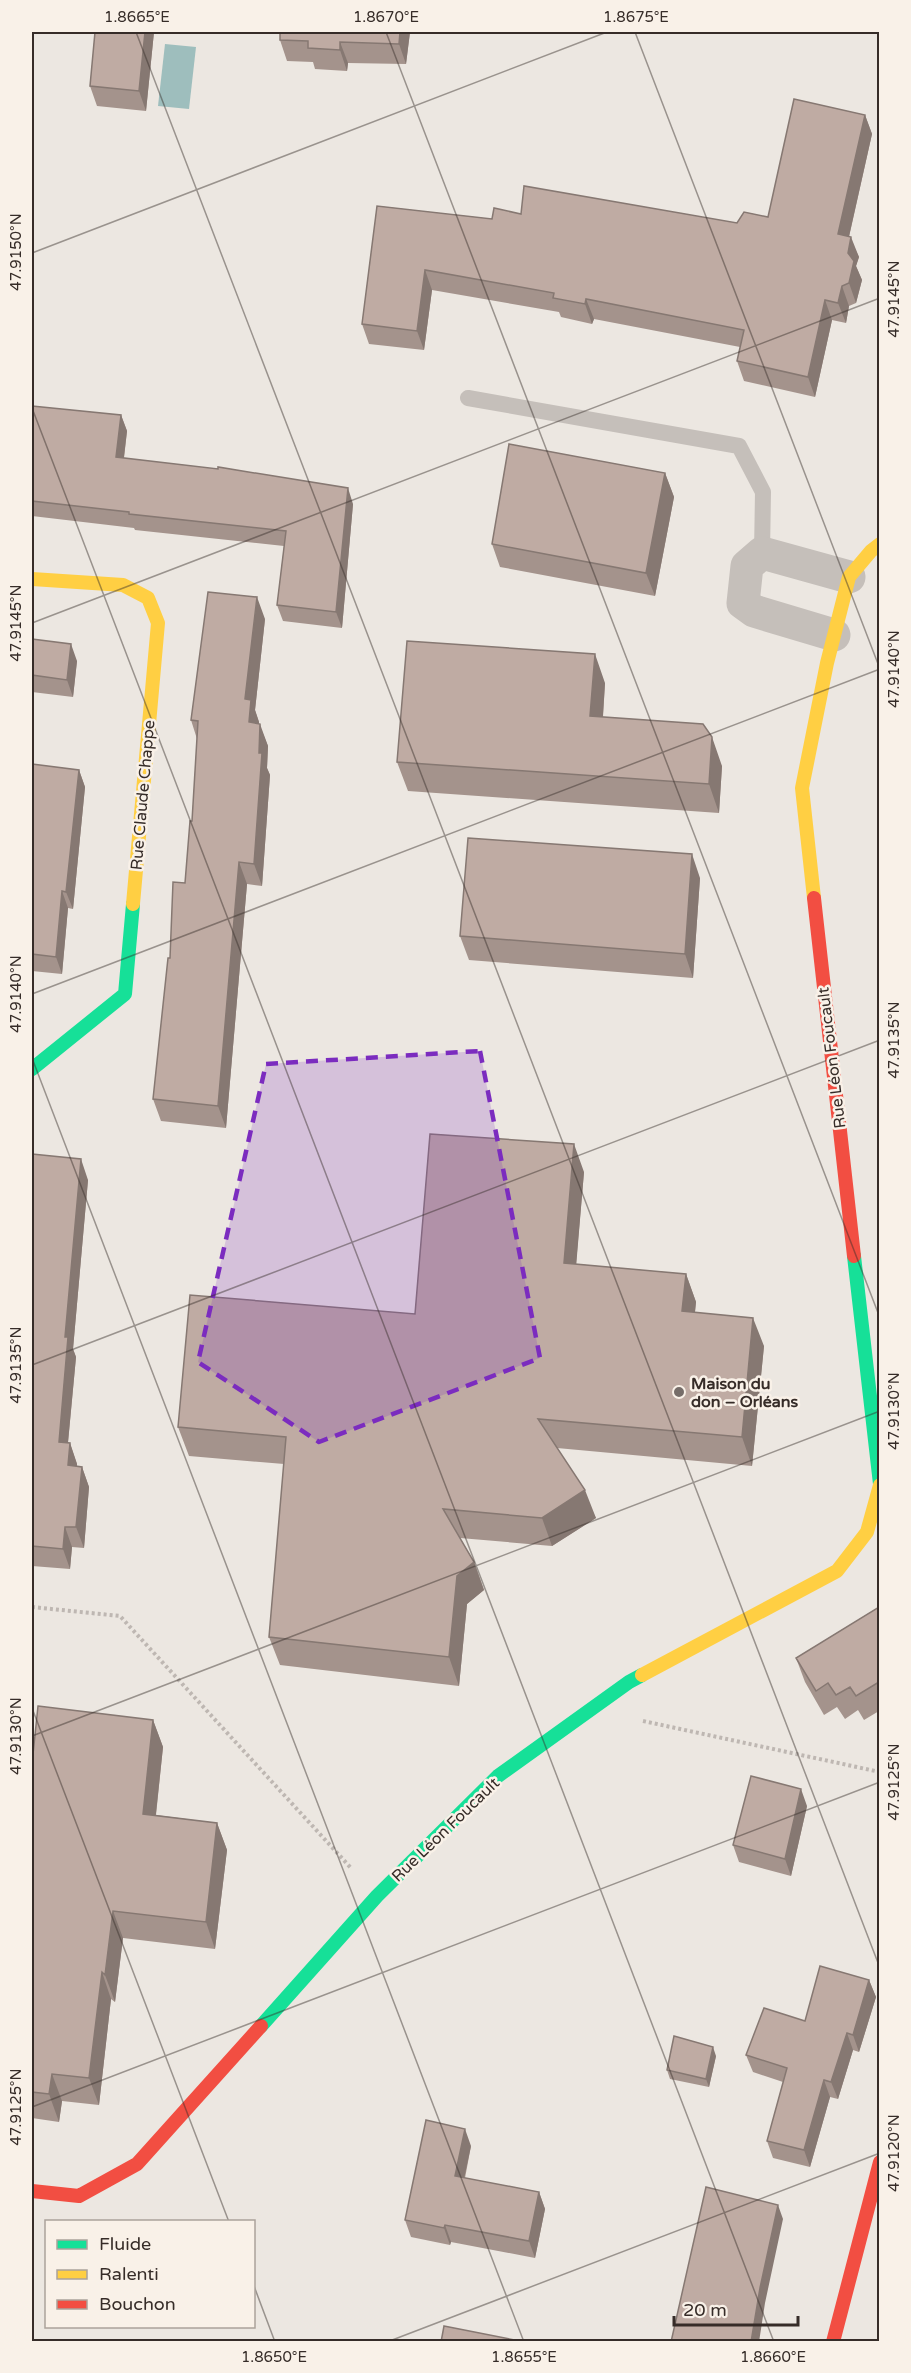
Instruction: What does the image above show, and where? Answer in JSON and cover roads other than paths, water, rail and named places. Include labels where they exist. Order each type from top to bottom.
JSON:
[{"type":"street","name":"Rue Léon Foucault","points":[[32,2191],[79,2196],[137,2164],[377,1896],[498,1776],[629,1682],[837,1571],[867,1532],[879,1485],[802,788],[834,635],[849,578],[879,544]]},
{"type":"street","points":[[834,635],[754,611],[743,603],[747,566],[762,553],[849,578]]},
{"type":"street","name":"Rue Claude Chappe","points":[[32,579],[123,585],[148,598],[158,622],[125,994],[32,1069]]},
{"type":"street","points":[[833,2342],[879,2162]]},
{"type":"lane","points":[[468,398],[738,446],[763,492],[762,553]]},
{"type":"water","points":[[165,44],[196,47],[189,109],[158,106]]},
{"type":"place","name":"Maison du don – Orléans","points":[[679,1392]]}]
